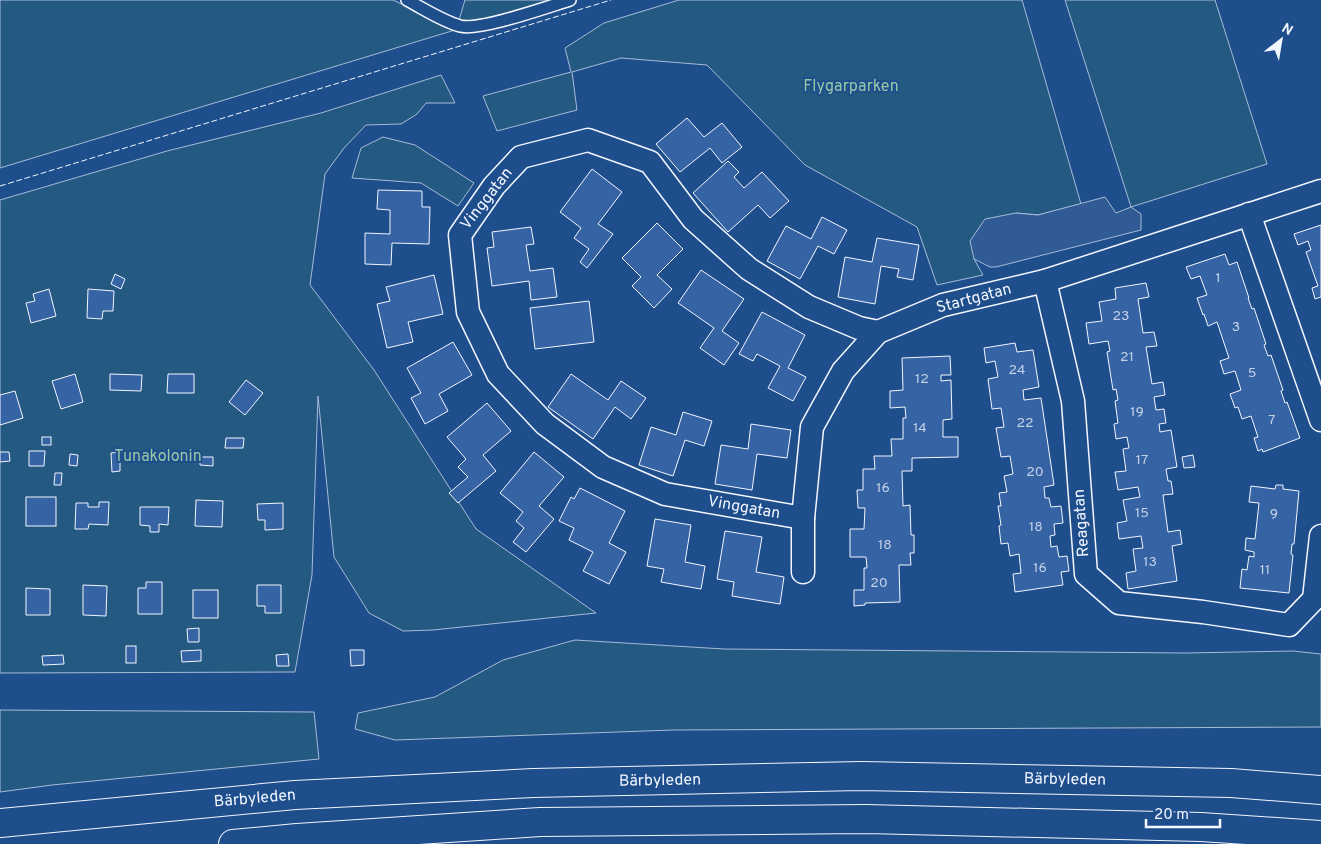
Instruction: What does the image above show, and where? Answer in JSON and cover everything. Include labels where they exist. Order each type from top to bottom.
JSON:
[{"type":"main road","name":"Bärbyleden","points":[[0,823],[295,795],[533,783],[861,776],[1231,783],[1321,790]]},
{"type":"main road","points":[[233,844],[540,822],[866,819],[1200,827],[1321,835]]},
{"type":"street","name":"Vinggatan","points":[[804,518],[665,494],[603,467],[545,424],[498,374],[468,312],[460,234],[494,186],[521,157],[588,140],[650,162],[693,219],[749,269],[809,308],[859,328],[878,332]]},
{"type":"street","name":"Startgatan","points":[[803,572],[804,518],[812,428],[843,371],[878,332],[943,305],[1045,281],[1321,191]]},
{"type":"street","points":[[1249,214],[1321,420]]},
{"type":"street","name":"Reagatan","points":[[1045,281],[1073,401],[1086,574],[1118,603],[1203,612],[1289,625],[1314,599],[1321,536]]},
{"type":"lane","points":[[407,0],[461,26],[480,26],[570,0]]},
{"type":"green space","points":[[0,0],[393,0],[456,30],[0,168]]},
{"type":"green space","points":[[465,0],[554,0],[456,30]]},
{"type":"green space","name":"Flygarparken","points":[[679,0],[1022,0],[1081,204],[1038,215],[1016,213],[974,259],[983,275],[937,285],[917,227],[805,165],[707,65],[621,58],[572,72],[577,110],[497,131],[483,96],[571,72],[565,48],[604,23]]},
{"type":"green space","points":[[1065,0],[1215,0],[1267,164],[1131,207]]},
{"type":"green space","name":"Tunakolonin","points":[[441,75],[455,103],[426,103],[417,114],[401,124],[366,125],[344,148],[325,174],[310,285],[374,370],[476,529],[596,613],[433,630],[403,631],[369,613],[334,557],[318,396],[312,575],[295,672],[0,673],[0,200],[167,151],[321,113]]},
{"type":"green space","points":[[383,137],[415,145],[474,183],[458,206],[421,183],[352,178],[361,148]]},
{"type":"green space","points":[[575,640],[724,649],[1186,653],[1293,651],[1321,654],[1321,727],[673,730],[395,740],[355,729],[358,713],[435,697],[503,660]]},
{"type":"green space","points":[[0,710],[314,712],[319,759],[52,785],[0,792]]},
{"type":"shaded area","points":[[1105,197],[1116,213],[1131,207],[1141,214],[1141,230],[996,267],[990,267],[974,259],[970,241],[985,219],[1016,213],[1038,215]]},
{"type":"building","points":[[687,118],[704,137],[722,123],[742,147],[722,163],[710,148],[680,172],[656,144]]},
{"type":"building","points":[[728,161],[739,172],[734,177],[744,188],[762,172],[789,201],[770,218],[758,205],[728,232],[693,193]]},
{"type":"building","points":[[592,169],[622,192],[598,224],[613,234],[587,268],[580,262],[589,249],[574,238],[581,228],[560,212]]},
{"type":"building","points":[[378,190],[422,191],[422,207],[430,207],[429,244],[392,243],[391,265],[365,264],[365,233],[390,234],[390,210],[377,209]]},
{"type":"building","points":[[822,217],[847,230],[834,254],[818,246],[800,279],[767,261],[786,226],[811,239]]},
{"type":"building","points":[[657,223],[683,249],[657,275],[672,289],[654,308],[632,286],[641,277],[622,258]]},
{"type":"building","points":[[1321,225],[1321,297],[1315,299],[1312,288],[1318,286],[1306,252],[1311,250],[1308,241],[1298,245],[1294,234]]},
{"type":"building","points":[[531,227],[534,244],[526,245],[530,271],[553,268],[557,297],[531,300],[529,281],[492,286],[487,248],[494,247],[492,232]]},
{"type":"building","points":[[877,238],[919,245],[913,280],[897,277],[899,269],[881,266],[875,304],[838,297],[845,257],[872,262]]},
{"type":"building","points":[[1225,254],[1229,265],[1237,262],[1248,298],[1252,309],[1254,308],[1266,344],[1264,345],[1268,356],[1271,355],[1283,390],[1281,391],[1285,403],[1287,402],[1300,438],[1263,452],[1262,449],[1258,451],[1254,438],[1258,437],[1251,416],[1242,419],[1238,407],[1235,408],[1230,394],[1241,390],[1235,371],[1224,374],[1220,361],[1229,358],[1217,322],[1208,326],[1203,315],[1197,298],[1207,295],[1200,276],[1191,279],[1186,267]]},
{"type":"building","points":[[701,270],[744,299],[722,331],[739,343],[724,365],[700,348],[714,328],[678,303]]},
{"type":"building","points":[[115,274],[125,279],[121,289],[111,284]]},
{"type":"building","points":[[434,275],[443,314],[408,322],[413,342],[387,348],[377,304],[390,301],[386,287]]},
{"type":"building","points":[[1146,283],[1149,297],[1138,299],[1143,333],[1154,332],[1157,346],[1146,347],[1152,384],[1163,382],[1165,395],[1154,397],[1156,410],[1164,409],[1166,423],[1159,424],[1160,432],[1171,430],[1177,467],[1166,469],[1168,481],[1171,481],[1173,494],[1163,495],[1168,532],[1180,530],[1182,544],[1172,546],[1177,581],[1128,589],[1126,573],[1136,571],[1133,549],[1143,548],[1141,536],[1119,539],[1117,523],[1127,521],[1123,500],[1140,497],[1138,487],[1118,490],[1115,472],[1126,471],[1123,449],[1129,448],[1127,437],[1116,439],[1114,424],[1118,423],[1115,401],[1118,400],[1116,389],[1113,390],[1107,352],[1110,351],[1108,341],[1089,344],[1086,323],[1102,321],[1099,302],[1116,299],[1115,288]]},
{"type":"building","points":[[49,289],[56,316],[31,323],[26,303],[35,301],[33,294]]},
{"type":"building","points":[[88,289],[114,291],[113,311],[103,311],[102,319],[87,318]]},
{"type":"building","points":[[589,301],[594,342],[535,349],[530,308]]},
{"type":"building","points":[[762,312],[805,335],[788,368],[806,377],[793,401],[768,388],[780,366],[757,354],[753,361],[739,354]]},
{"type":"building","points":[[453,342],[472,375],[439,394],[448,411],[425,424],[411,398],[421,393],[407,368]]},
{"type":"building","points":[[1015,343],[1017,352],[1033,350],[1039,387],[1023,390],[1024,400],[1041,398],[1054,485],[1044,487],[1045,498],[1049,498],[1051,507],[1061,506],[1063,523],[1054,524],[1055,535],[1050,536],[1051,547],[1057,546],[1059,557],[1067,556],[1069,571],[1061,572],[1063,585],[1015,592],[1013,574],[1021,573],[1019,554],[1010,556],[1008,543],[1001,544],[998,506],[1001,506],[999,493],[1007,492],[1004,476],[1013,474],[1010,456],[1001,457],[996,428],[1004,427],[1001,408],[992,409],[988,379],[998,377],[995,361],[986,363],[984,348]]},
{"type":"building","points":[[950,356],[951,375],[941,375],[941,381],[951,380],[952,419],[943,420],[943,437],[958,437],[958,457],[912,458],[912,471],[902,471],[903,506],[910,505],[914,553],[910,553],[911,565],[899,565],[900,602],[865,603],[865,605],[854,606],[854,590],[864,590],[864,568],[867,568],[866,557],[850,557],[850,529],[864,529],[865,508],[858,508],[857,490],[863,490],[863,469],[875,469],[874,456],[892,456],[891,439],[903,439],[903,418],[906,418],[905,407],[890,408],[890,391],[903,390],[902,358]]},
{"type":"building","points":[[75,374],[83,402],[61,409],[52,381]]},
{"type":"building","points":[[110,374],[142,375],[141,391],[110,390]]},
{"type":"building","points":[[168,374],[194,374],[194,393],[167,393]]},
{"type":"building","points":[[571,374],[608,400],[621,381],[646,398],[631,419],[615,407],[593,439],[548,407]]},
{"type":"building","points":[[246,380],[263,393],[245,415],[229,402]]},
{"type":"building","points":[[15,391],[23,418],[0,425],[0,395]]},
{"type":"building","points":[[487,403],[511,431],[483,455],[496,471],[458,503],[449,493],[468,477],[458,467],[466,459],[447,437]]},
{"type":"building","points":[[683,412],[712,421],[704,446],[685,440],[673,476],[639,465],[651,427],[676,435]]},
{"type":"building","points":[[751,424],[791,430],[787,458],[757,454],[752,490],[715,484],[721,445],[748,449]]},
{"type":"building","points":[[42,437],[51,437],[51,445],[42,445]]},
{"type":"building","points":[[226,438],[244,438],[243,448],[225,448]]},
{"type":"building","points":[[29,451],[45,451],[44,466],[29,466]]},
{"type":"building","points":[[0,452],[9,452],[10,461],[0,462]]},
{"type":"building","points":[[120,452],[120,471],[112,472],[111,453]]},
{"type":"building","points":[[534,452],[564,477],[539,506],[554,519],[526,552],[513,542],[524,528],[516,521],[523,512],[500,493]]},
{"type":"building","points":[[70,454],[78,455],[77,466],[69,465]]},
{"type":"building","points":[[1193,455],[1195,467],[1184,468],[1182,457]]},
{"type":"building","points":[[200,457],[213,457],[213,466],[200,465]]},
{"type":"building","points":[[55,473],[62,473],[61,485],[54,485]]},
{"type":"building","points":[[1276,485],[1283,485],[1283,489],[1299,491],[1294,544],[1292,544],[1291,554],[1293,555],[1289,593],[1240,588],[1242,569],[1247,570],[1249,556],[1254,557],[1254,552],[1245,550],[1246,538],[1255,539],[1259,503],[1249,502],[1251,486],[1275,489]]},
{"type":"building","points":[[580,488],[625,511],[609,543],[626,552],[609,584],[583,571],[593,552],[569,540],[574,528],[559,521],[571,497],[574,499]]},
{"type":"building","points":[[26,497],[56,497],[56,526],[26,526]]},
{"type":"building","points":[[196,500],[223,501],[222,527],[195,526]]},
{"type":"building","points":[[99,502],[109,502],[108,525],[89,524],[88,529],[75,529],[76,503],[88,503],[88,507],[99,507]]},
{"type":"building","points":[[283,503],[283,529],[265,530],[265,520],[258,520],[257,504]]},
{"type":"building","points":[[140,507],[169,507],[168,525],[159,524],[159,532],[150,532],[150,526],[140,525]]},
{"type":"building","points":[[655,519],[691,525],[685,562],[705,566],[701,589],[661,582],[664,569],[647,566]]},
{"type":"building","points":[[725,531],[762,537],[756,572],[784,577],[780,604],[732,596],[734,582],[717,579]]},
{"type":"building","points":[[146,582],[162,582],[162,614],[138,614],[138,588],[146,588]]},
{"type":"building","points":[[83,585],[107,586],[106,616],[83,615]]},
{"type":"building","points":[[257,585],[281,585],[281,613],[265,613],[265,606],[257,606]]},
{"type":"building","points":[[26,588],[50,589],[50,615],[26,615]]},
{"type":"building","points":[[193,590],[218,590],[218,618],[193,618]]},
{"type":"building","points":[[199,628],[199,642],[188,642],[187,629]]},
{"type":"building","points":[[126,646],[136,646],[136,663],[126,663]]},
{"type":"building","points":[[201,650],[201,661],[182,662],[181,651]]},
{"type":"building","points":[[350,650],[364,650],[364,665],[351,666]]},
{"type":"building","points":[[288,654],[289,666],[277,666],[276,655]]},
{"type":"building","points":[[63,655],[64,664],[43,665],[42,656]]},
{"type":"fence","points":[[0,186],[611,0]]}]
